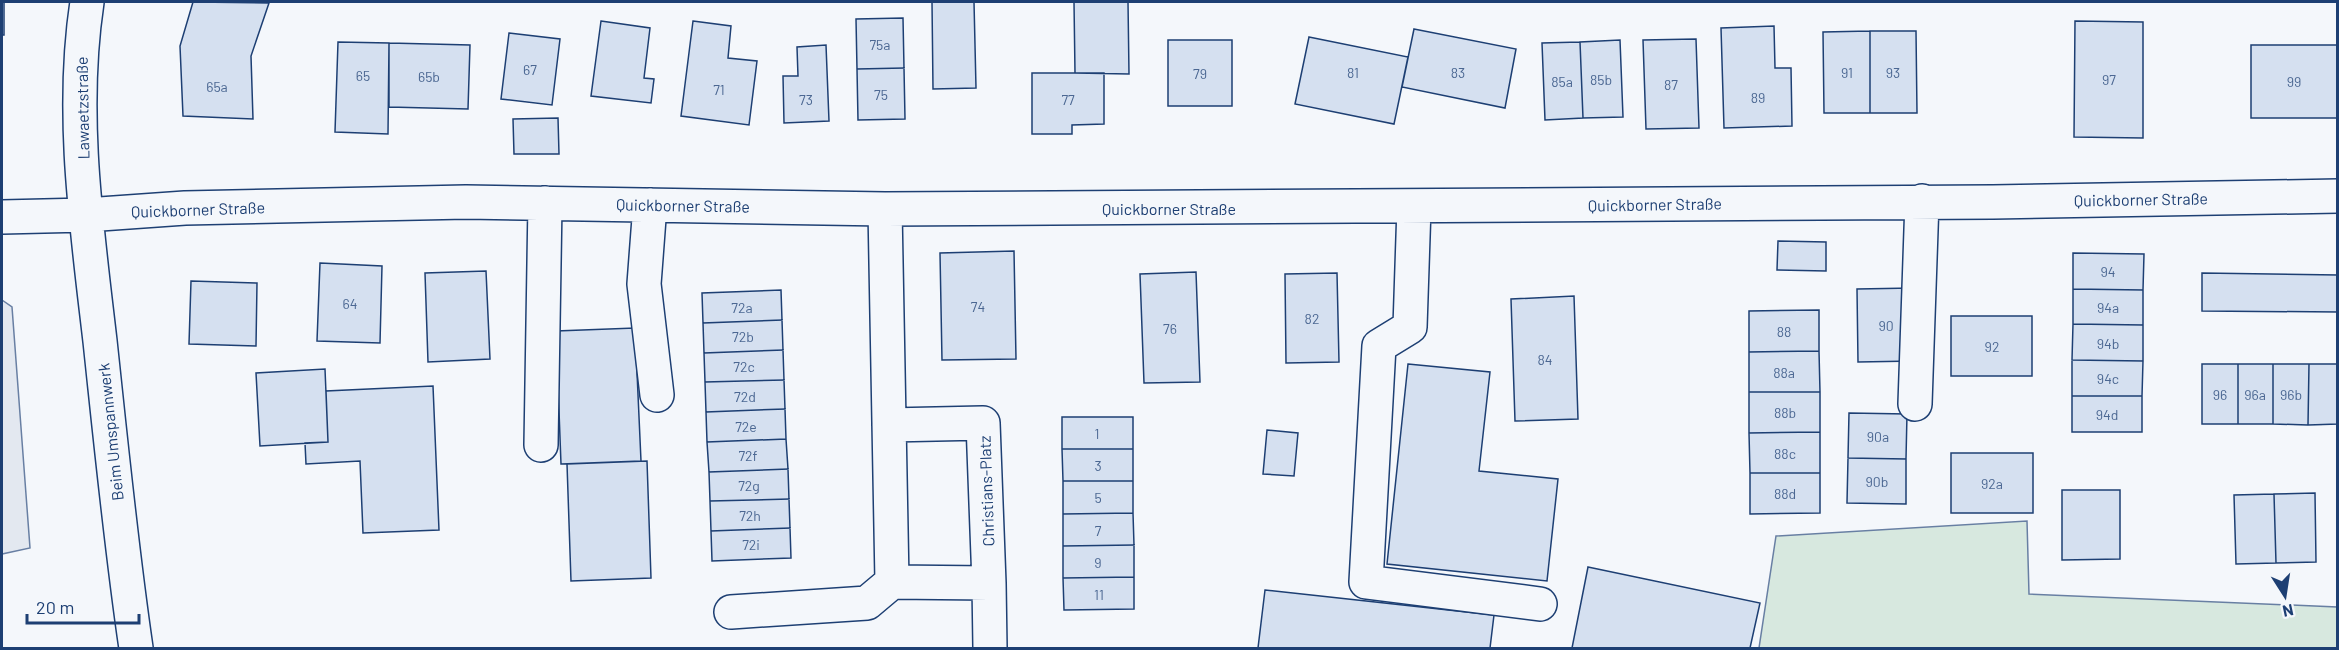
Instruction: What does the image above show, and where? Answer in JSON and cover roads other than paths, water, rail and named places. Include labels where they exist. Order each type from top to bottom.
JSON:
[{"type":"street","name":"Lawaetzstraße","points":[[86,215],[79,108],[82,38],[87,2]]},
{"type":"street","name":"Quickborner Straße","points":[[2,217],[86,215],[185,208],[466,202],[885,209],[1414,207],[2337,196]]},
{"type":"street","points":[[1915,404],[1922,201]]},
{"type":"street","points":[[541,445],[545,203]]},
{"type":"street","points":[[650,205],[644,284],[657,395]]},
{"type":"street","points":[[1414,207],[1410,327],[1379,346],[1366,582],[1540,604]]},
{"type":"street","points":[[885,209],[892,582]]},
{"type":"street","name":"Beim Umspannwerk","points":[[86,215],[135,648]]},
{"type":"street","name":"Christians-Platz","points":[[889,425],[983,423],[990,648]]},
{"type":"street","points":[[730,612],[867,603],[892,582],[989,583]]}]
